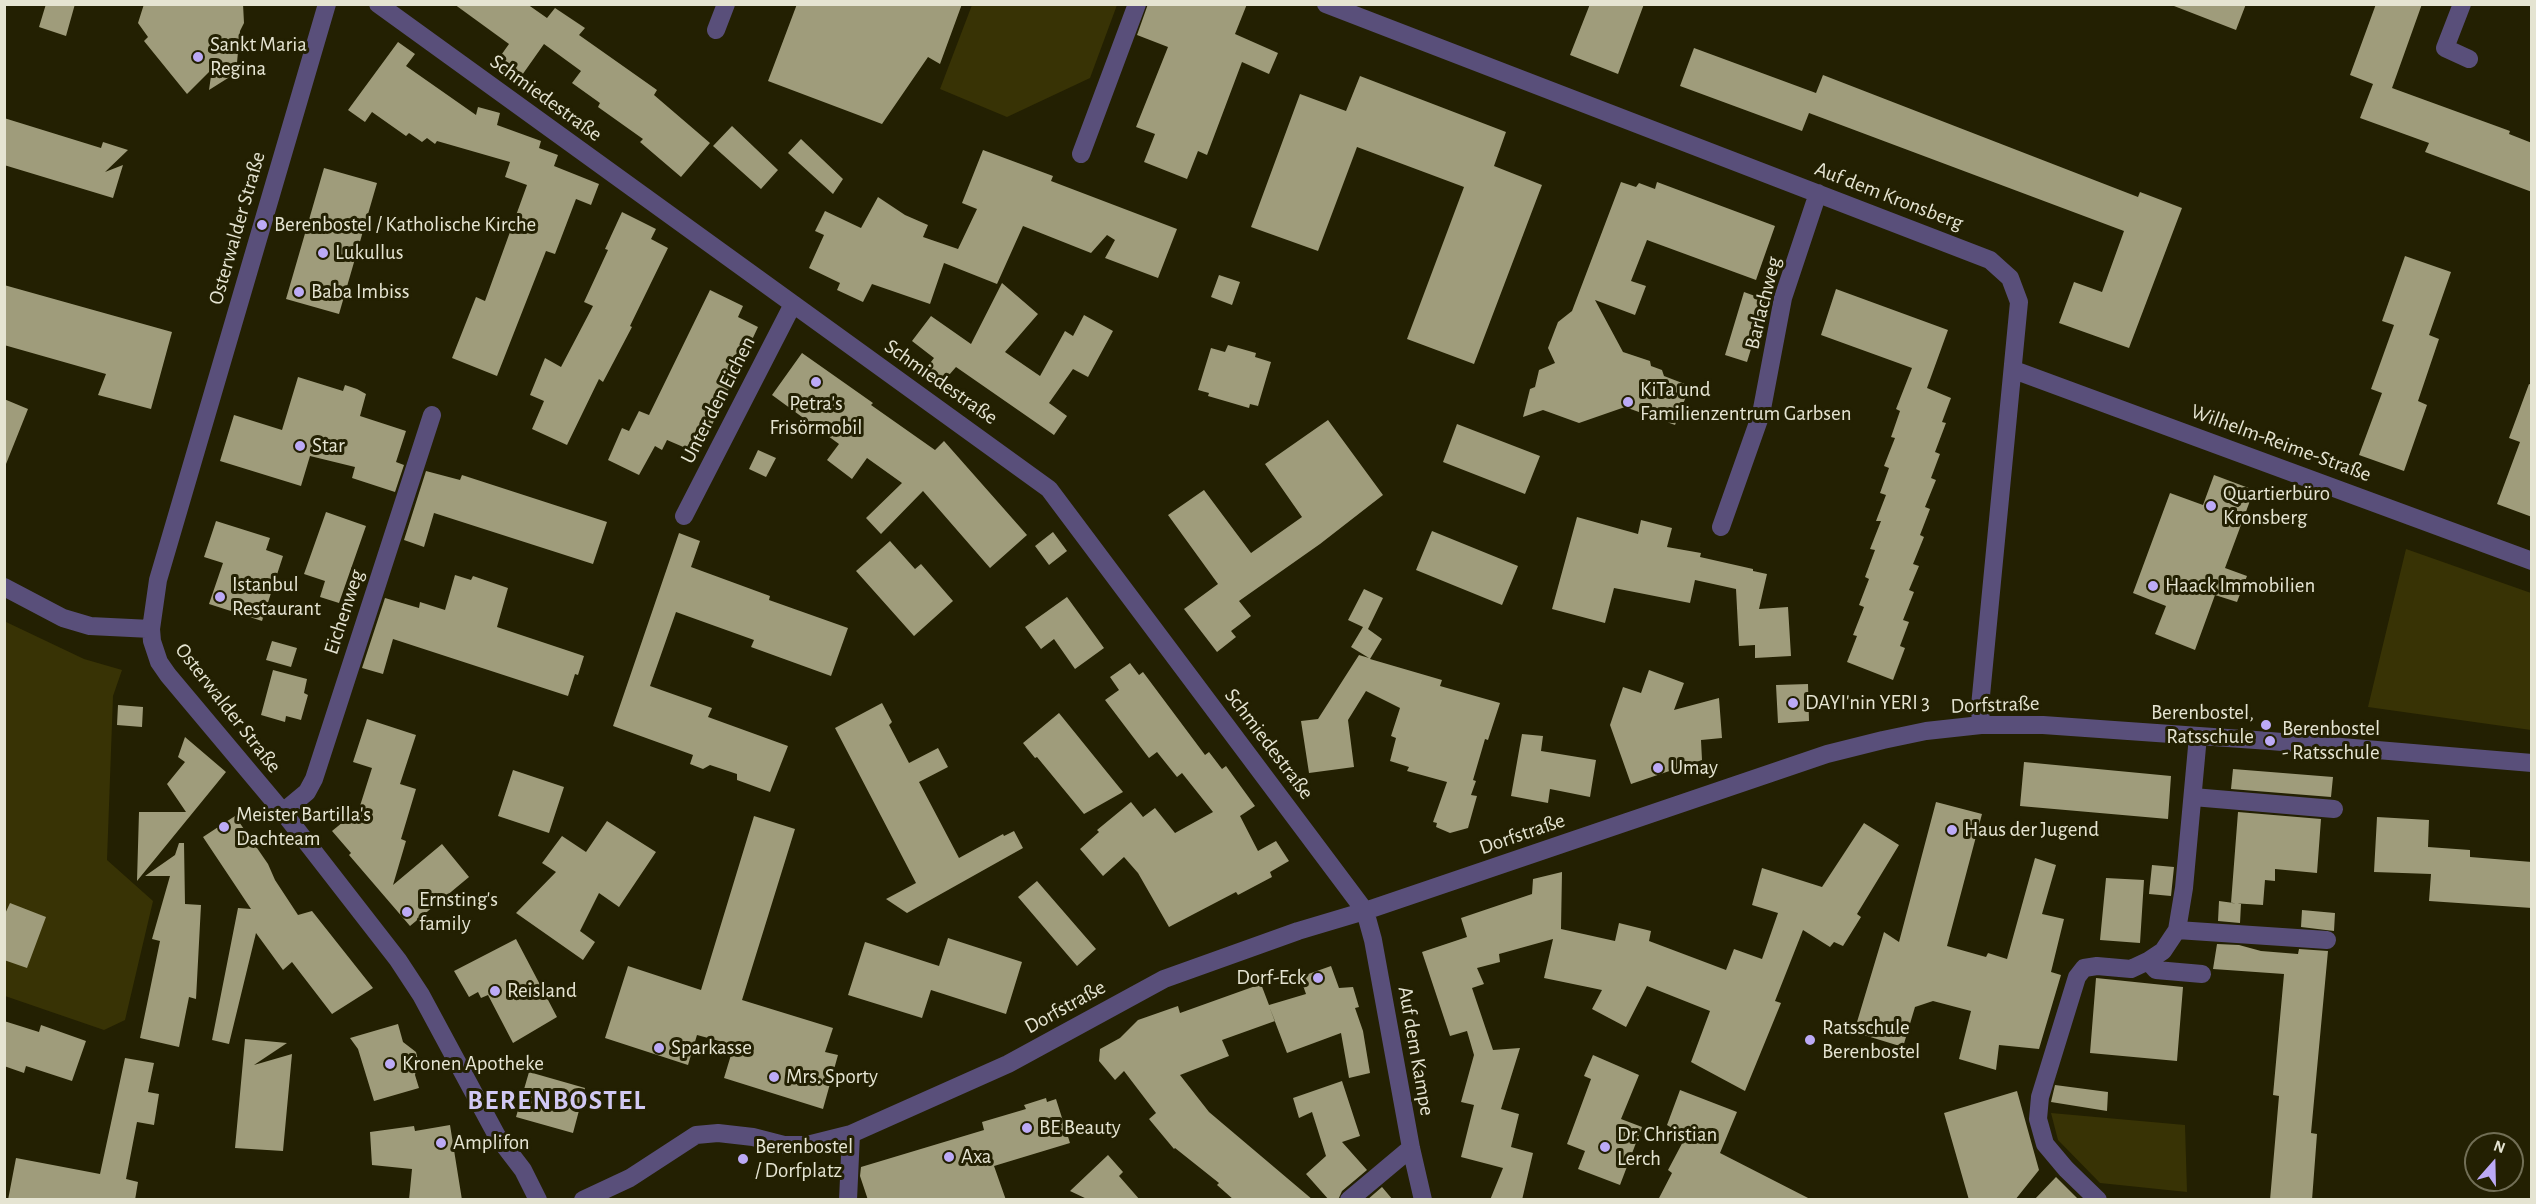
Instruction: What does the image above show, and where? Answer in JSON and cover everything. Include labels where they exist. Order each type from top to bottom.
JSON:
[{"type":"street","name":"Osterwalder Straße","points":[[327,4],[158,580],[151,629],[155,651],[168,675],[283,812],[416,986],[497,1136],[523,1170],[538,1200]]},
{"type":"street","name":"Schmiedestraße","points":[[378,4],[1049,489],[1365,911]]},
{"type":"street","points":[[716,30],[726,4]]},
{"type":"street","points":[[1082,154],[1137,4]]},
{"type":"street","name":"Auf dem Kronsberg","points":[[1326,4],[1990,260],[2010,278],[2019,302],[1980,706],[1981,725]]},
{"type":"street","points":[[2462,4],[2445,48],[2469,59]]},
{"type":"street","name":"Barlachweg","points":[[1721,527],[1761,414],[1783,298],[1818,193]]},
{"type":"street","name":"Unter den Eichen","points":[[684,516],[793,304]]},
{"type":"street","name":"Wilhelm-Reime-Straße","points":[[2014,370],[2532,561]]},
{"type":"street","name":"Eichenweg","points":[[283,812],[307,792],[314,779],[432,415]]},
{"type":"street","points":[[4,587],[63,618],[114,629],[151,629]]},
{"type":"street","name":"Dorfstraße","points":[[583,1200],[630,1178],[696,1135],[718,1133],[753,1137],[784,1145],[807,1145],[851,1134],[1008,1064],[1164,979],[1298,931],[1365,911],[1827,754],[1926,731],[1981,725],[2043,725],[2532,763]]},
{"type":"street","points":[[2098,1200],[2066,1169],[2045,1144],[2038,1119],[2040,1097],[2077,977],[2084,968],[2097,966],[2131,969],[2163,951],[2176,930],[2184,888],[2198,736]]},
{"type":"street","points":[[2193,797],[2334,809]]},
{"type":"street","name":"Auf dem Kampe","points":[[1365,911],[1373,940],[1411,1149],[1423,1200]]},
{"type":"street","points":[[2176,930],[2327,940]]},
{"type":"street","points":[[2148,961],[2156,970],[2202,974]]},
{"type":"street","points":[[848,1200],[851,1134]]},
{"type":"street","points":[[1349,1200],[1411,1149]]},
{"type":"shaded area","points":[[972,4],[1117,5],[1090,78],[1007,117],[940,89]]},
{"type":"shaded area","points":[[2406,549],[2531,593],[2531,730],[2368,707]]},
{"type":"shaded area","points":[[4,621],[84,659],[122,670],[113,696],[107,860],[153,901],[125,1020],[104,1030],[5,996]]},
{"type":"shaded area","points":[[2051,1113],[2185,1125],[2187,1192],[2100,1183],[2058,1140]]},
{"type":"building","points":[[46,4],[75,4],[66,36],[39,27]]},
{"type":"building","name":"Sankt Maria Regina","points":[[144,4],[243,4],[244,23],[240,31],[236,73],[209,90],[212,69],[187,94],[144,41],[148,37],[138,23]]},
{"type":"building","points":[[454,4],[527,4],[547,18],[555,8],[585,28],[579,35],[657,90],[654,95],[710,143],[681,177],[640,142],[643,139],[598,107],[600,103],[572,83],[581,71],[544,44],[520,78],[512,78],[494,65],[509,44]]},
{"type":"building","points":[[797,4],[962,4],[940,64],[928,57],[882,124],[768,81]]},
{"type":"building","points":[[1148,4],[1247,4],[1235,34],[1278,53],[1269,74],[1242,62],[1207,155],[1198,151],[1187,179],[1144,162],[1155,134],[1136,127],[1168,47],[1137,35]]},
{"type":"building","points":[[1590,4],[1644,4],[1618,74],[1570,55]]},
{"type":"building","points":[[2174,4],[2246,4],[2236,30],[2174,6]]},
{"type":"building","points":[[2376,4],[2422,4],[2392,88],[2510,131],[2509,134],[2532,143],[2532,192],[2425,152],[2429,143],[2360,118],[2373,84],[2350,75]]},
{"type":"building","points":[[398,42],[415,54],[406,66],[476,115],[478,107],[500,113],[497,125],[541,141],[539,148],[558,155],[554,166],[599,184],[591,205],[576,199],[555,254],[546,251],[497,376],[452,358],[476,297],[485,301],[527,185],[505,177],[510,162],[437,141],[435,144],[427,138],[422,142],[409,133],[406,136],[372,112],[365,122],[348,110]]},
{"type":"building","points":[[1694,48],[1816,93],[1823,75],[2138,197],[2140,192],[2182,208],[2129,348],[2059,323],[2074,282],[2102,292],[2124,231],[1809,113],[1802,131],[1680,86]]},
{"type":"building","points":[[1360,76],[1506,132],[1494,166],[1542,185],[1474,364],[1407,339],[1464,187],[1357,147],[1318,251],[1251,227],[1300,94],[1346,111]]},
{"type":"building","points":[[4,118],[101,148],[103,142],[128,150],[105,172],[123,165],[113,198],[4,165]]},
{"type":"building","points":[[732,126],[778,170],[761,189],[713,146]]},
{"type":"building","points":[[801,139],[843,179],[833,194],[788,153]]},
{"type":"building","points":[[983,150],[1053,176],[1051,181],[1177,229],[1158,278],[1105,258],[1115,240],[1107,235],[1091,253],[1023,226],[997,284],[944,263],[930,304],[872,284],[863,302],[837,290],[840,283],[809,268],[824,235],[815,231],[825,211],[861,228],[878,197],[905,215],[928,225],[923,237],[958,249],[977,209],[962,203]]},
{"type":"building","points":[[324,168],[377,183],[339,314],[286,299]]},
{"type":"building","points":[[1621,182],[1636,187],[1639,183],[1655,189],[1657,182],[1775,226],[1756,280],[1647,240],[1631,281],[1646,286],[1635,315],[1595,300],[1623,352],[1650,361],[1651,366],[1662,370],[1664,376],[1690,386],[1675,425],[1625,407],[1579,423],[1543,410],[1523,417],[1530,389],[1535,387],[1539,370],[1555,363],[1548,348],[1558,322],[1572,311]]},
{"type":"building","points":[[622,212],[656,229],[651,239],[668,248],[630,326],[632,327],[603,382],[599,379],[567,445],[532,429],[544,401],[530,395],[545,358],[561,367],[593,306],[584,302],[608,250],[605,249]]},
{"type":"building","points":[[2405,256],[2451,272],[2429,335],[2439,339],[2418,401],[2427,405],[2404,471],[2359,455],[2382,393],[2371,389],[2394,325],[2382,321]]},
{"type":"building","points":[[1219,275],[1240,282],[1232,305],[1211,297]]},
{"type":"building","points":[[1002,283],[1038,314],[1005,352],[1040,376],[1065,331],[1073,336],[1084,315],[1113,331],[1088,377],[1073,369],[1049,403],[1067,416],[1054,435],[956,367],[942,383],[924,371],[934,358],[912,341],[931,316],[971,344]]},
{"type":"building","points":[[4,285],[172,332],[151,409],[98,395],[106,374],[4,345]]},
{"type":"building","points":[[1836,289],[1948,330],[1927,388],[1951,398],[1942,422],[1946,423],[1935,452],[1940,454],[1931,478],[1936,480],[1925,507],[1930,509],[1920,535],[1924,537],[1913,564],[1919,566],[1909,590],[1914,592],[1903,620],[1909,622],[1900,646],[1905,648],[1893,680],[1847,662],[1857,636],[1853,635],[1864,607],[1859,605],[1869,579],[1865,577],[1875,550],[1870,549],[1881,521],[1876,521],[1886,495],[1880,493],[1889,468],[1884,466],[1895,438],[1891,437],[1900,411],[1896,409],[1912,368],[1821,335]]},
{"type":"building","points":[[710,290],[743,306],[738,317],[758,327],[712,425],[707,431],[698,427],[688,449],[667,440],[662,450],[655,446],[639,475],[608,460],[622,428],[629,431],[639,411],[649,415]]},
{"type":"building","points":[[1744,292],[1766,300],[1747,362],[1725,355]]},
{"type":"building","points":[[1228,345],[1256,353],[1255,357],[1271,362],[1258,406],[1250,404],[1249,408],[1208,396],[1209,393],[1198,390],[1211,348],[1225,352]]},
{"type":"building","points":[[802,353],[935,450],[944,441],[1027,535],[990,568],[923,491],[881,534],[866,518],[902,483],[867,458],[852,479],[827,460],[839,444],[772,395]]},
{"type":"building","points":[[298,377],[343,391],[345,385],[357,389],[366,394],[360,416],[406,431],[396,462],[404,465],[395,492],[352,478],[355,467],[310,456],[301,486],[220,461],[234,415],[282,430]]},
{"type":"building","points":[[2529,384],[2532,385],[2532,517],[2497,504],[2520,442],[2509,438]]},
{"type":"building","points":[[4,399],[28,409],[6,464],[4,464]]},
{"type":"building","points":[[1328,420],[1383,495],[1320,544],[1239,601],[1251,616],[1231,631],[1236,637],[1217,652],[1184,609],[1218,584],[1168,515],[1204,490],[1251,553],[1302,517],[1265,464]]},
{"type":"building","points":[[1457,424],[1540,456],[1525,494],[1443,462]]},
{"type":"building","points":[[758,450],[776,458],[766,477],[749,469]]},
{"type":"building","points":[[426,471],[460,480],[462,475],[607,522],[593,564],[434,513],[424,547],[404,540]]},
{"type":"building","points":[[2214,475],[2254,490],[2225,568],[2247,576],[2237,602],[2215,595],[2195,650],[2155,634],[2166,606],[2133,593],[2170,493],[2203,505]]},
{"type":"building","points":[[326,512],[366,526],[339,603],[320,597],[325,581],[304,574]]},
{"type":"building","points":[[1577,517],[1638,534],[1641,520],[1672,528],[1667,547],[1701,553],[1700,557],[1767,574],[1759,609],[1788,607],[1791,656],[1755,658],[1755,645],[1739,646],[1736,589],[1695,580],[1690,603],[1614,588],[1605,623],[1552,609]]},
{"type":"building","points":[[216,521],[270,538],[266,550],[283,556],[262,621],[209,604],[223,563],[204,557]]},
{"type":"building","points":[[1432,531],[1518,566],[1502,605],[1416,570]]},
{"type":"building","points":[[1053,532],[1067,551],[1049,565],[1035,546]]},
{"type":"building","points":[[679,533],[700,541],[691,567],[770,596],[769,600],[848,628],[831,676],[751,647],[754,640],[676,612],[650,686],[712,708],[708,717],[788,746],[770,792],[737,780],[737,774],[710,765],[703,769],[690,764],[693,755],[613,726]]},
{"type":"building","points":[[890,541],[915,569],[921,564],[953,601],[914,636],[856,571]]},
{"type":"building","points":[[455,575],[471,580],[473,576],[508,588],[497,627],[584,656],[568,696],[393,639],[383,674],[362,668],[385,598],[419,608],[420,602],[445,610]]},
{"type":"building","points":[[1364,589],[1383,598],[1368,629],[1382,639],[1370,659],[1442,680],[1440,686],[1500,703],[1488,740],[1485,739],[1473,780],[1476,781],[1471,795],[1477,796],[1468,828],[1450,833],[1436,827],[1437,823],[1433,822],[1447,782],[1407,771],[1409,767],[1390,761],[1396,738],[1391,736],[1400,708],[1366,691],[1348,720],[1354,767],[1309,773],[1301,721],[1318,719],[1359,655],[1369,658],[1351,647],[1363,627],[1348,620]]},
{"type":"building","points":[[1067,597],[1104,648],[1075,669],[1054,639],[1041,649],[1025,627]]},
{"type":"building","points":[[272,641],[297,648],[291,667],[266,660]]},
{"type":"building","points":[[1130,663],[1139,675],[1143,672],[1205,755],[1209,752],[1222,769],[1226,766],[1255,806],[1240,816],[1258,851],[1276,841],[1289,861],[1270,872],[1272,877],[1238,895],[1236,892],[1169,927],[1138,873],[1124,857],[1103,876],[1080,849],[1099,832],[1097,830],[1131,802],[1143,817],[1155,808],[1175,833],[1213,812],[1182,773],[1177,777],[1157,752],[1149,758],[1105,700],[1119,690],[1110,677]]},
{"type":"building","points":[[273,670],[307,679],[304,693],[308,695],[301,720],[286,716],[285,722],[261,715]]},
{"type":"building","points":[[1649,670],[1684,683],[1674,710],[1719,698],[1722,738],[1701,740],[1702,760],[1631,784],[1610,725],[1623,687],[1641,693]]},
{"type":"building","name":"DAYI'nin YERI 3","points":[[1808,684],[1809,721],[1778,723],[1776,685]]},
{"type":"building","points":[[882,703],[892,722],[889,725],[909,763],[938,748],[948,767],[919,782],[959,858],[1003,834],[1004,836],[1014,831],[1023,848],[907,913],[886,899],[916,883],[835,728]]},
{"type":"building","points":[[118,705],[143,707],[142,727],[117,725]]},
{"type":"building","points":[[1059,713],[1123,792],[1084,814],[1023,743]]},
{"type":"building","points":[[367,719],[416,735],[400,784],[416,789],[401,839],[406,841],[393,885],[442,844],[469,877],[410,926],[349,855],[351,853],[332,831],[359,809],[372,768],[353,762]]},
{"type":"building","points":[[1522,734],[1543,736],[1541,751],[1596,760],[1590,797],[1550,789],[1548,803],[1511,796]]},
{"type":"building","points":[[185,737],[226,772],[137,881],[139,812],[186,812],[167,784],[185,762],[178,757]]},
{"type":"building","points":[[2024,762],[2171,776],[2168,819],[2020,806]]},
{"type":"building","points":[[2233,769],[2333,777],[2331,797],[2231,789]]},
{"type":"building","points":[[513,770],[564,787],[549,833],[498,816]]},
{"type":"building","points":[[1936,802],[1982,814],[1947,946],[1986,957],[1988,953],[2007,959],[2035,858],[2056,865],[2042,914],[2064,919],[2051,972],[2061,975],[2039,1049],[1999,1045],[1996,1070],[1959,1059],[1971,1011],[1933,1001],[1915,1007],[1903,1047],[1854,1032],[1884,932],[1899,942]]},
{"type":"building","points":[[2238,812],[2321,819],[2317,873],[2275,869],[2275,881],[2265,880],[2263,905],[2231,903]]},
{"type":"building","points":[[235,816],[268,864],[275,880],[298,915],[312,911],[373,988],[332,1014],[292,962],[283,970],[256,933],[229,1044],[212,1040],[238,908],[251,909],[203,837]]},
{"type":"building","points":[[754,816],[795,829],[742,1000],[833,1028],[825,1052],[838,1055],[823,1109],[724,1078],[734,1045],[697,1035],[688,1065],[605,1038],[628,966],[701,990]]},
{"type":"building","points":[[2377,817],[2429,820],[2428,847],[2470,850],[2470,857],[2532,862],[2532,908],[2429,901],[2431,874],[2374,872]]},
{"type":"building","points":[[607,821],[656,852],[619,907],[599,893],[580,931],[595,942],[583,960],[516,913],[556,872],[542,863],[562,836],[586,852]]},
{"type":"building","points":[[1864,823],[1899,845],[1857,914],[1861,917],[1843,946],[1834,942],[1830,947],[1803,930],[1775,1001],[1781,1003],[1745,1091],[1691,1062],[1710,1011],[1647,986],[1626,1027],[1592,1009],[1602,990],[1544,978],[1553,939],[1499,954],[1500,962],[1477,968],[1484,984],[1472,988],[1493,1050],[1520,1048],[1501,1109],[1519,1114],[1511,1147],[1533,1153],[1522,1200],[1490,1200],[1503,1168],[1461,1157],[1474,1105],[1461,1102],[1474,1055],[1467,1031],[1450,1036],[1422,952],[1467,937],[1461,918],[1532,894],[1533,879],[1562,872],[1561,929],[1615,941],[1619,923],[1651,931],[1649,941],[1726,970],[1734,949],[1762,959],[1778,913],[1752,905],[1762,868],[1822,887]]},
{"type":"building","points":[[179,843],[184,843],[185,904],[201,905],[196,999],[189,997],[179,1047],[140,1038],[160,941],[152,939],[170,876],[145,876],[175,855]]},
{"type":"building","points":[[2152,865],[2174,867],[2171,896],[2149,894]]},
{"type":"building","points":[[2106,878],[2144,880],[2140,943],[2100,940]]},
{"type":"building","points":[[1037,881],[1096,949],[1077,966],[1018,897]]},
{"type":"building","points":[[2219,901],[2241,904],[2240,923],[2218,921]]},
{"type":"building","points":[[10,903],[46,917],[27,968],[4,960],[4,916]]},
{"type":"building","points":[[2302,910],[2335,913],[2334,931],[2301,927]]},
{"type":"building","points":[[948,938],[1022,962],[1006,1014],[931,990],[922,1018],[848,995],[865,942],[939,966]]},
{"type":"building","points":[[516,939],[557,1017],[513,1043],[488,995],[481,998],[478,992],[469,997],[454,971]]},
{"type":"building","points":[[2217,944],[2298,954],[2299,949],[2328,951],[2311,1133],[2317,1134],[2312,1200],[2270,1200],[2279,1096],[2273,1095],[2284,974],[2213,969]]},
{"type":"building","points":[[1331,966],[1339,988],[1353,987],[1359,1007],[1355,1008],[1363,1031],[1370,1073],[1349,1078],[1341,1033],[1287,1053],[1275,1021],[1222,1040],[1229,1056],[1180,1075],[1209,1112],[1313,1200],[1234,1200],[1217,1185],[1219,1183],[1174,1149],[1149,1119],[1156,1113],[1124,1071],[1115,1080],[1099,1061],[1100,1049],[1120,1038],[1138,1020],[1178,1006],[1180,1013],[1261,984],[1269,1005],[1306,994],[1300,977]]},
{"type":"building","points":[[2096,978],[2183,987],[2177,1061],[2090,1053]]},
{"type":"building","points":[[4,1021],[39,1032],[41,1025],[86,1041],[72,1081],[26,1066],[24,1073],[4,1066]]},
{"type":"building","name":"Kronen Apotheke","points":[[398,1024],[403,1042],[416,1052],[418,1060],[415,1075],[419,1088],[374,1101],[358,1049],[350,1038]]},
{"type":"building","points":[[245,1039],[287,1043],[254,1065],[292,1054],[283,1151],[235,1148]]},
{"type":"building","name":"Dr. Christian Lerch","points":[[1593,1055],[1639,1075],[1621,1119],[1642,1127],[1620,1185],[1578,1169],[1585,1151],[1567,1144],[1591,1079],[1584,1076]]},
{"type":"building","points":[[125,1058],[154,1063],[148,1092],[159,1094],[154,1125],[137,1122],[126,1179],[138,1182],[135,1200],[8,1200],[16,1158],[100,1174]]},
{"type":"building","points":[[529,1072],[585,1088],[573,1133],[516,1117]]},
{"type":"building","points":[[1342,1081],[1360,1136],[1342,1142],[1367,1170],[1342,1191],[1338,1200],[1329,1200],[1306,1174],[1326,1156],[1312,1112],[1299,1118],[1293,1098]]},
{"type":"building","points":[[2055,1085],[2108,1092],[2107,1111],[2051,1102]]},
{"type":"building","points":[[1680,1090],[1737,1112],[1720,1153],[1812,1200],[1658,1200],[1672,1173],[1668,1170],[1686,1136],[1667,1125]]},
{"type":"building","points":[[2017,1091],[2039,1170],[2015,1200],[1969,1200],[1944,1113]]},
{"type":"building","points":[[1046,1098],[1047,1102],[1056,1099],[1070,1143],[994,1166],[1006,1200],[868,1200],[860,1176],[861,1167],[984,1130],[982,1122],[1026,1109],[1024,1105]]},
{"type":"building","points":[[450,1125],[462,1200],[409,1200],[412,1169],[372,1165],[370,1132],[414,1126],[415,1131]]},
{"type":"building","points":[[1108,1155],[1123,1172],[1119,1176],[1140,1200],[1089,1200],[1070,1191]]},
{"type":"building","points":[[2056,1177],[2079,1200],[2034,1200]]},
{"type":"building","points":[[1382,1187],[1393,1200],[1367,1200]]},
{"type":"place","name":"Sankt Maria Regina","points":[[198,57]]},
{"type":"place","name":"Berenbostel / Katholische Kirche","points":[[262,225]]},
{"type":"place","name":"Lukullus","points":[[323,253]]},
{"type":"place","name":"Baba Imbiss","points":[[299,292]]},
{"type":"place","name":"Petra's Frisörmobil","points":[[816,382]]},
{"type":"place","name":"KiTa und Familienzentrum Garbsen","points":[[1628,402]]},
{"type":"place","name":"Star","points":[[300,446]]},
{"type":"place","name":"Quartierbüro Kronsberg","points":[[2211,506]]},
{"type":"place","name":"Haack Immobilien","points":[[2153,586]]},
{"type":"place","name":"Istanbul Restaurant","points":[[220,597]]},
{"type":"place","name":"DAYI'nin YERI 3","points":[[1793,703]]},
{"type":"place","name":"Berenbostel, Ratsschule","points":[[2266,725]]},
{"type":"place","name":"Berenbostel - Ratsschule","points":[[2270,741]]},
{"type":"place","name":"Umay","points":[[1658,768]]},
{"type":"place","name":"Meister Bartilla's Dachteam","points":[[224,827]]},
{"type":"place","name":"Haus der Jugend","points":[[1952,830]]},
{"type":"place","name":"Ernsting's family","points":[[407,912]]},
{"type":"place","name":"Dorf-Eck","points":[[1318,978]]},
{"type":"place","name":"Reisland","points":[[495,991]]},
{"type":"place","name":"Ratsschule Berenbostel","points":[[1810,1040]]},
{"type":"place","name":"Sparkasse","points":[[659,1048]]},
{"type":"place","name":"Kronen Apotheke","points":[[390,1064]]},
{"type":"place","name":"Mrs. Sporty","points":[[774,1077]]},
{"type":"place","name":"BE Beauty","points":[[1027,1128]]},
{"type":"place","name":"Amplifon","points":[[441,1143]]},
{"type":"place","name":"Dr. Christian Lerch","points":[[1605,1147]]},
{"type":"place","name":"Axa","points":[[949,1157]]},
{"type":"place","name":"Berenbostel / Dorfplatz","points":[[743,1159]]},
{"type":"district","name":"BERENBOSTEL","points":[[557,1101]]}]
